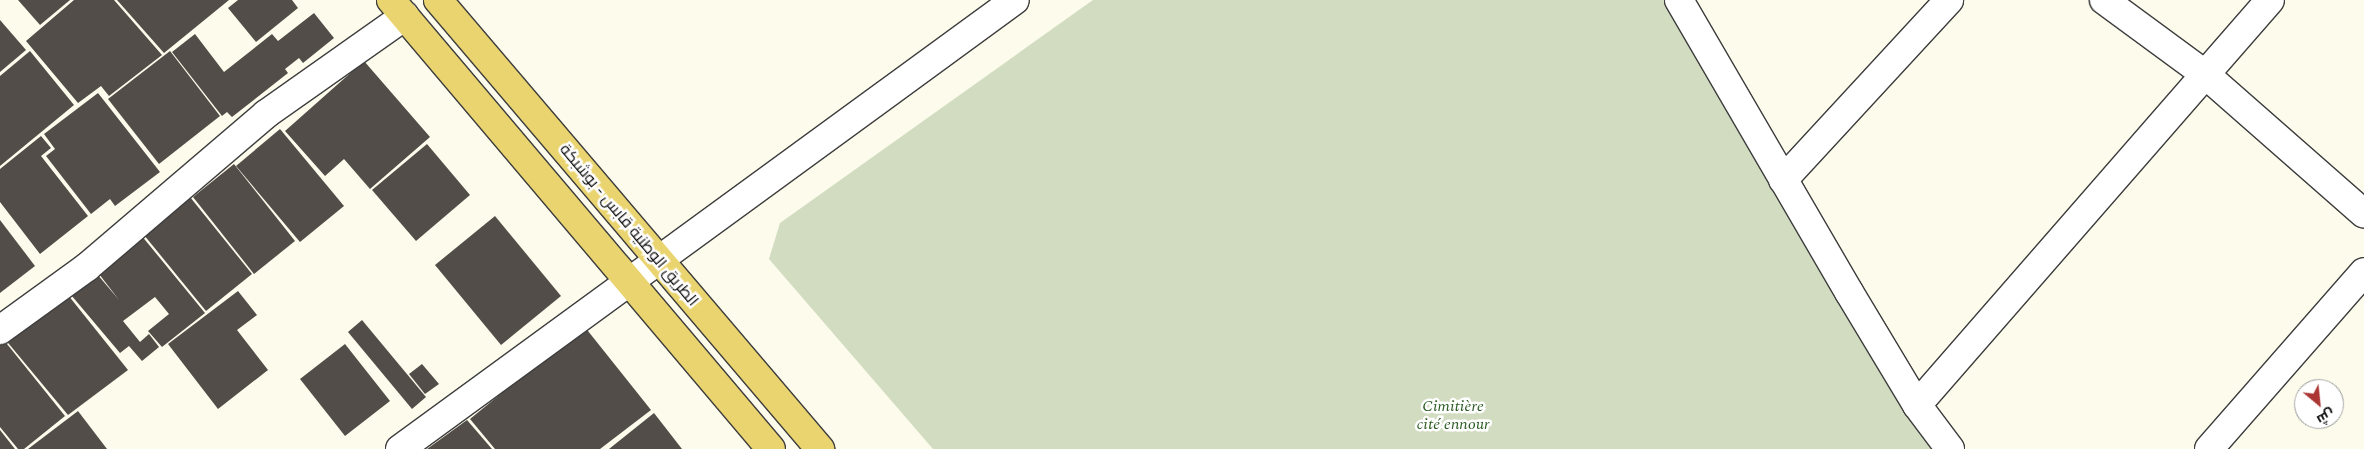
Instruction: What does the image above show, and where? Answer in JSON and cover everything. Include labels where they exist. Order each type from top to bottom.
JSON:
[{"type":"main road","name":"الطريق الوطنية قابس - بوشبكة","points":[[438,0],[820,449]]},
{"type":"main road","points":[[398,8],[632,282],[771,449]]},
{"type":"street","points":[[400,449],[632,282],[659,260],[1015,0]]},
{"type":"street","points":[[1679,0],[1783,180],[1917,405],[1950,449]]},
{"type":"street","points":[[1783,180],[1949,0]]},
{"type":"street","points":[[2104,0],[2206,75],[2364,214]]},
{"type":"street","points":[[1917,405],[2270,0]]},
{"type":"street","points":[[0,330],[87,267],[266,114],[398,8]]},
{"type":"street","points":[[2209,449],[2364,272]]},
{"type":"green space","name":"Cimitière cité ennour","points":[[1093,0],[1672,0],[1936,449],[933,449],[769,259],[780,223]]},
{"type":"building","points":[[18,0],[70,0],[40,25]]},
{"type":"building","points":[[74,0],[114,0],[162,55],[109,96],[101,86],[78,103],[26,41]]},
{"type":"building","points":[[117,0],[229,0],[164,53]]},
{"type":"building","points":[[238,0],[292,0],[298,8],[256,42],[228,8]]},
{"type":"building","points":[[314,13],[334,38],[303,63],[299,58],[285,69],[288,73],[232,117],[227,112],[222,116],[172,52],[195,34],[224,72],[272,34],[278,41]]},
{"type":"building","points":[[0,20],[26,50],[0,72]]},
{"type":"building","points":[[30,51],[74,105],[0,166],[0,76]]},
{"type":"building","points":[[170,51],[220,116],[159,164],[108,99]]},
{"type":"building","points":[[364,61],[430,137],[370,189],[344,159],[325,176],[285,131]]},
{"type":"building","points":[[98,93],[160,172],[115,206],[110,199],[91,214],[46,156],[55,149],[44,134]]},
{"type":"building","points":[[280,129],[344,206],[300,242],[236,166]]},
{"type":"building","points":[[41,136],[51,148],[41,156],[88,216],[40,254],[0,202],[0,169]]},
{"type":"building","points":[[427,144],[470,195],[416,241],[372,190]]},
{"type":"building","points":[[234,164],[295,241],[254,274],[193,197]]},
{"type":"building","points":[[190,197],[252,274],[206,311],[144,235]]},
{"type":"building","points":[[495,216],[561,296],[501,345],[435,265]]},
{"type":"building","points":[[0,220],[35,266],[0,293]]},
{"type":"building","points":[[141,235],[205,313],[162,347],[148,331],[169,314],[155,297],[123,321],[140,342],[149,334],[159,347],[142,361],[129,346],[120,353],[66,289],[92,268],[119,300],[96,270]]},
{"type":"building","points":[[64,290],[128,370],[68,415],[4,338]]},
{"type":"building","points":[[238,291],[257,315],[237,330],[268,370],[218,409],[168,344]]},
{"type":"building","points":[[362,320],[426,397],[412,409],[348,332]]},
{"type":"building","points":[[584,326],[651,410],[600,449],[495,449],[470,419]]},
{"type":"building","points":[[3,339],[65,416],[24,449],[18,449],[0,427],[0,342]]},
{"type":"building","points":[[345,344],[390,401],[345,436],[300,379]]},
{"type":"building","points":[[422,364],[439,384],[425,394],[409,374]]},
{"type":"building","points":[[78,411],[107,449],[28,449]]},
{"type":"building","points":[[654,413],[682,449],[609,449]]},
{"type":"building","points":[[467,420],[492,449],[427,449]]},
{"type":"building","points":[[0,430],[15,449],[0,449]]}]
